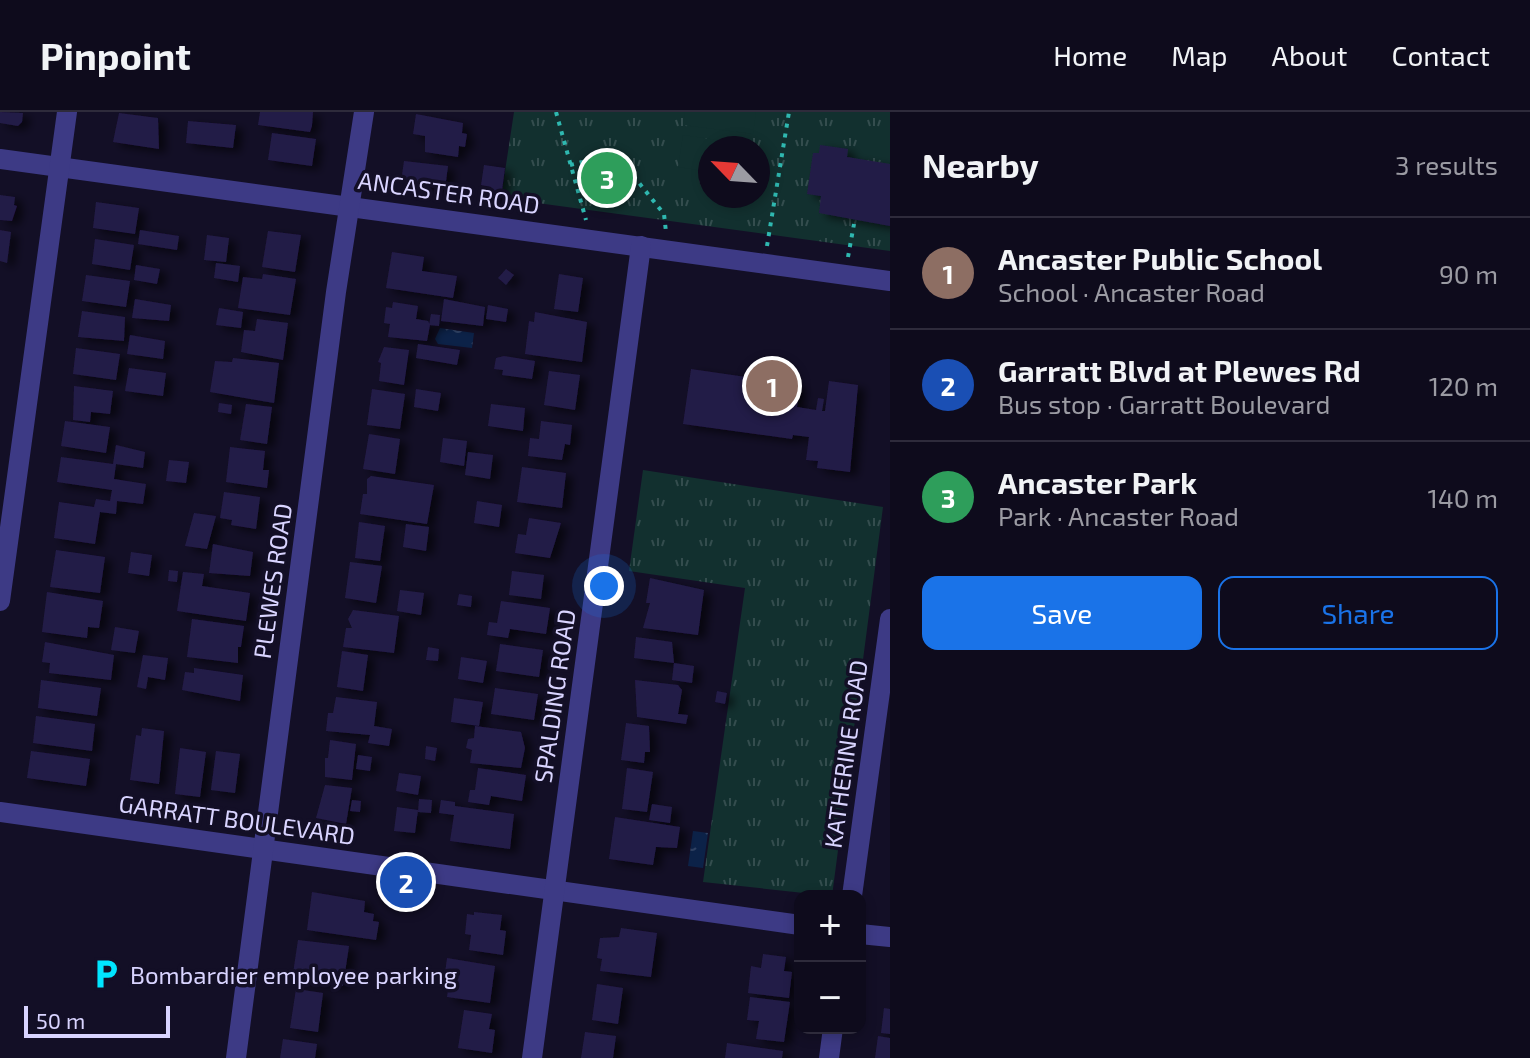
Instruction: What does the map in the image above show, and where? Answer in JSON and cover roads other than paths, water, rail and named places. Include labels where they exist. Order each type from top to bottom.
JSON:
[{"type":"street","points":[[0,601],[67,112]]},
{"type":"street","name":"PLEWES ROAD","points":[[236,1058],[364,112]]},
{"type":"street","name":"ANCASTER ROAD","points":[[0,159],[890,281]]},
{"type":"street","name":"SPALDING ROAD","points":[[532,1058],[641,246]]},
{"type":"street","name":"KATHERINE ROAD","points":[[853,890],[890,619]]},
{"type":"street","name":"GARRATT BOULEVARD","points":[[0,812],[794,924]]},
{"type":"street","points":[[866,935],[890,937]]},
{"type":"street","points":[[829,1058],[832,1034]]},
{"type":"water","points":[[440,328],[474,333],[472,348],[438,344],[435,339]]},
{"type":"water","points":[[693,831],[708,833],[703,868],[688,866]]},
{"type":"place","name":"Ancaster Park","points":[[607,178]]},
{"type":"place","name":"Ancaster Public School","points":[[772,386]]},
{"type":"place","name":"Garratt Blvd at Plewes Rd","points":[[406,882]]},
{"type":"place","name":"Bombardier employee parking","points":[[106,974]]}]
